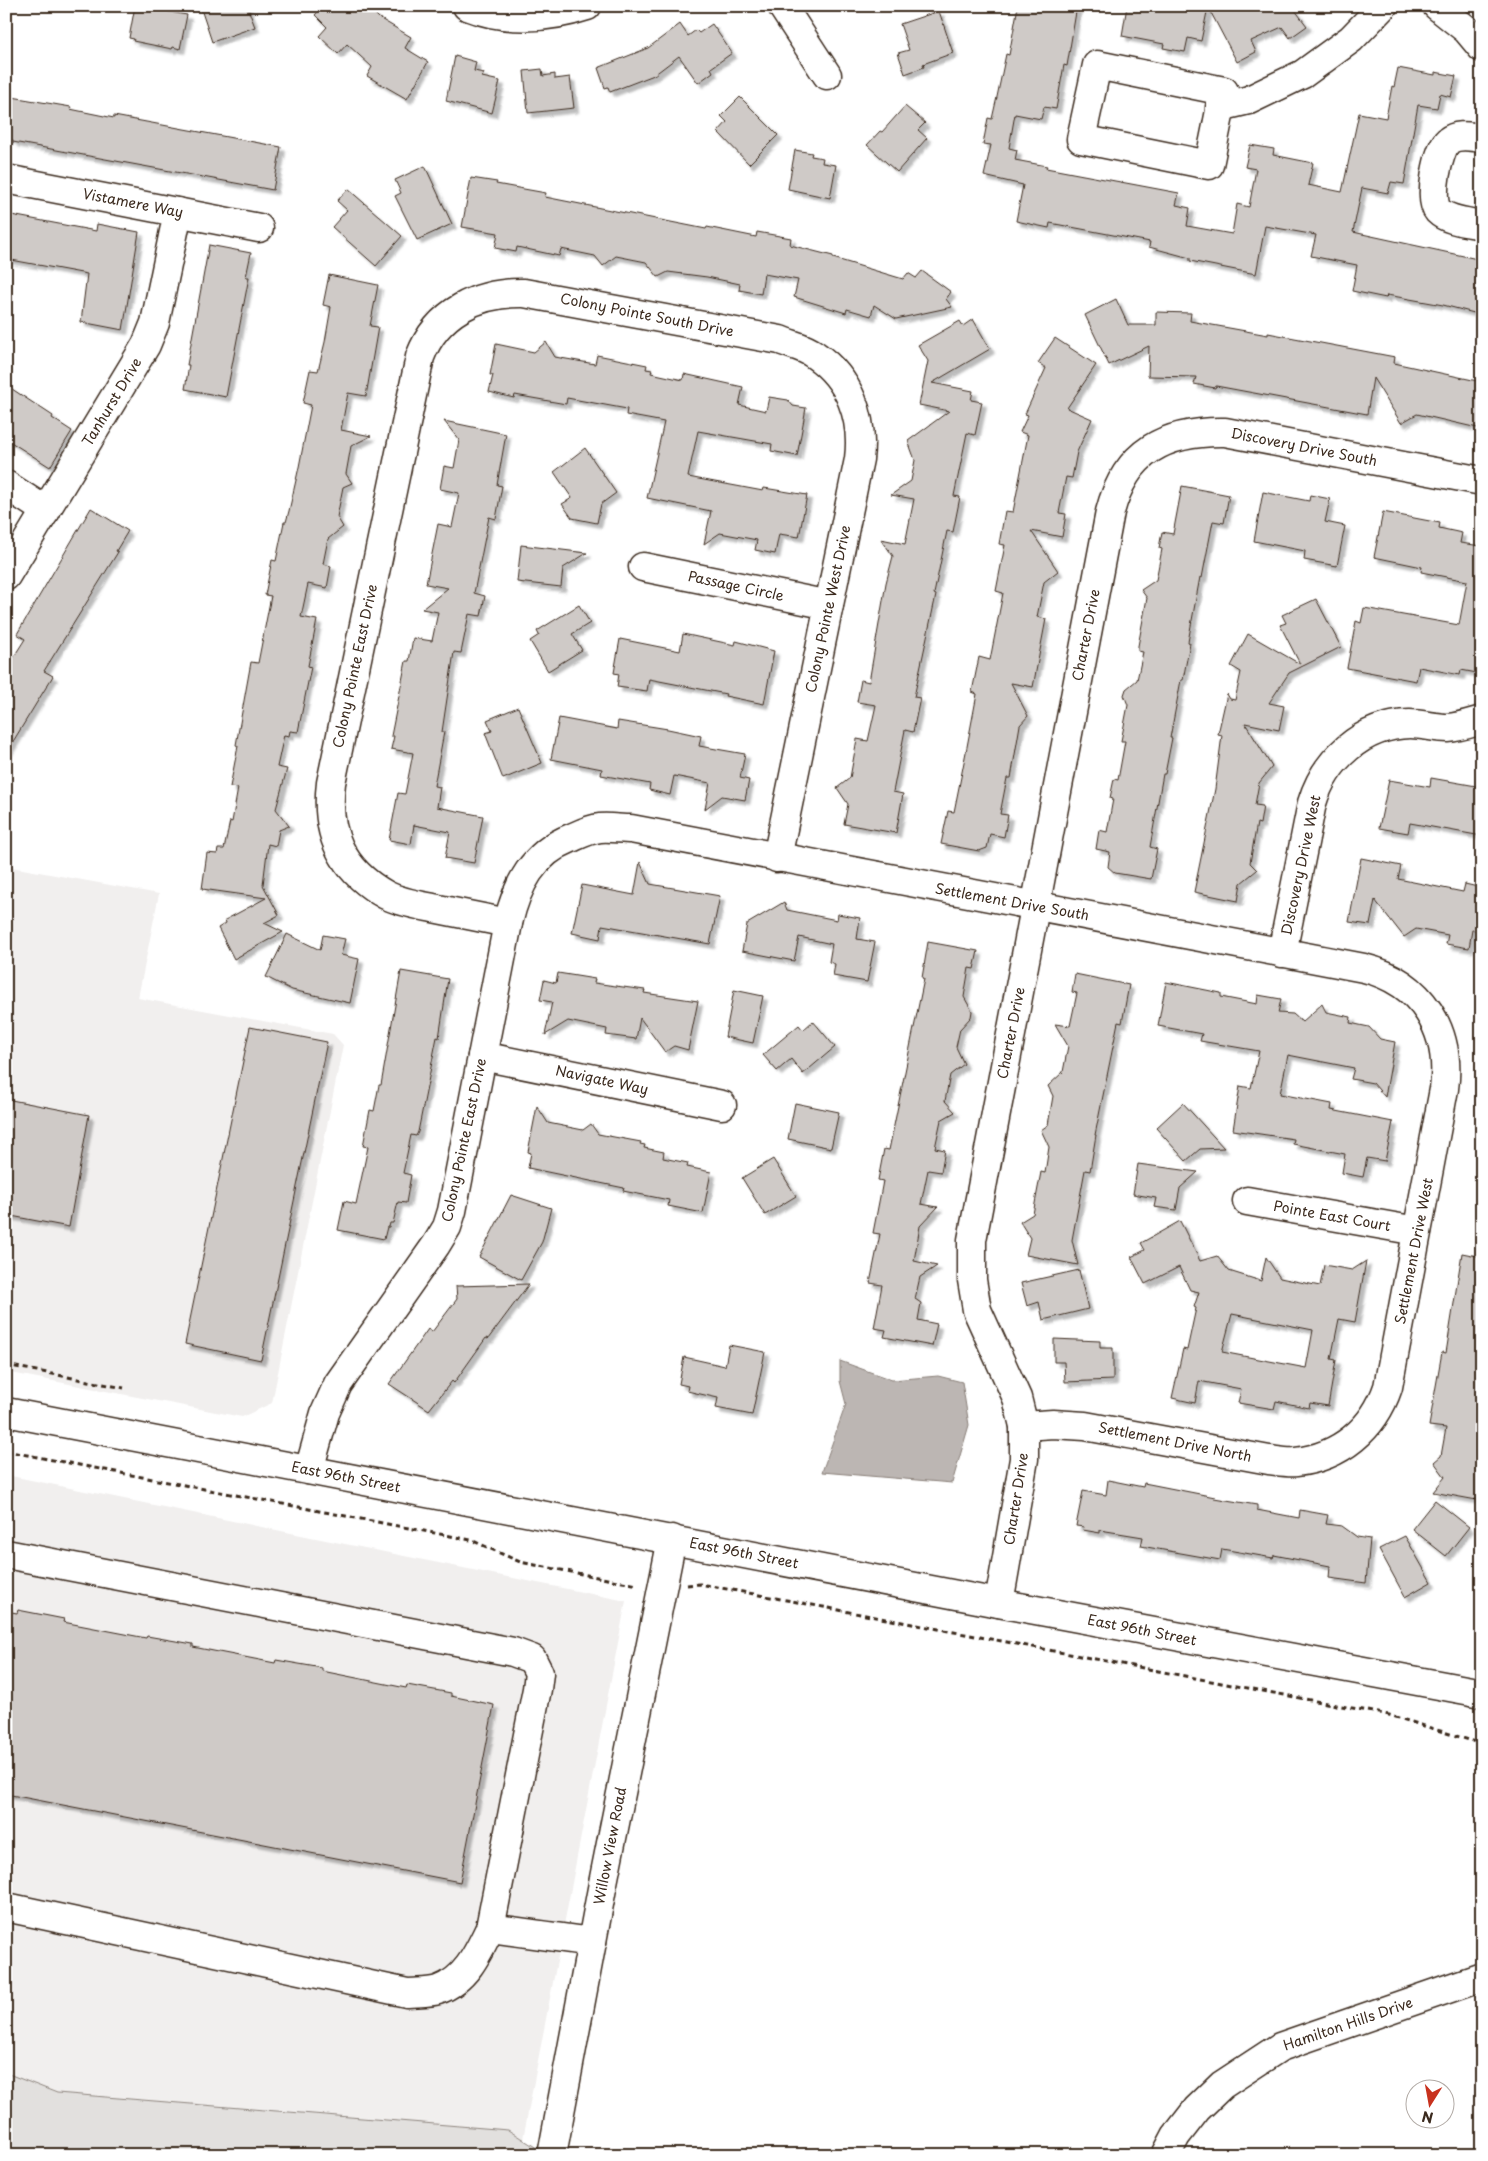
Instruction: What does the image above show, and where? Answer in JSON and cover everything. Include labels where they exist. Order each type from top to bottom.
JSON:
[{"type":"street","points":[[466,6],[504,16],[535,17],[565,13],[586,6]]},
{"type":"street","points":[[782,6],[827,75]]},
{"type":"street","points":[[1220,107],[1249,100],[1303,74],[1351,39],[1383,6]]},
{"type":"street","points":[[1437,6],[1467,30],[1482,48]]},
{"type":"street","points":[[1097,65],[1224,91],[1220,107],[1209,165],[1082,139],[1097,65]]},
{"type":"street","points":[[1482,138],[1462,135],[1447,142],[1441,154],[1433,193],[1435,207],[1440,212],[1451,218],[1482,225]]},
{"type":"street","name":"Vistamere Way","points":[[6,179],[259,228]]},
{"type":"street","name":"Tanhurst Drive","points":[[6,576],[146,345],[155,323],[178,212]]},
{"type":"street","name":"Colony Pointe South Drive","points":[[458,308],[478,298],[507,293],[524,293],[780,340],[814,354],[830,368]]},
{"type":"street","name":"Colony Pointe East Drive","points":[[458,308],[432,332],[422,350],[418,363],[331,783],[330,813],[334,835],[343,856],[358,876],[385,894],[409,903],[508,923]]},
{"type":"street","name":"Colony Pointe West Drive","points":[[777,858],[860,446],[857,413],[850,395],[830,368]]},
{"type":"street","name":"Discovery Drive South","points":[[1134,463],[1151,448],[1172,438],[1199,431],[1225,432],[1482,481]]},
{"type":"street","name":"Charter Drive","points":[[999,1603],[1024,1459],[1024,1426],[1017,1398],[978,1310],[972,1280],[971,1260],[974,1230],[1110,512],[1118,486],[1134,463]]},
{"type":"street","points":[[6,485],[46,511]]},
{"type":"street","name":"Passage Circle","points":[[644,567],[829,605]]},
{"type":"street","name":"Discovery Drive West","points":[[1282,953],[1312,804],[1319,785],[1329,767],[1351,744],[1378,730],[1408,724],[1449,728],[1482,720]]},
{"type":"street","name":"Settlement Drive South","points":[[571,837],[599,828],[630,829],[1364,968],[1388,976],[1409,989],[1435,1021]]},
{"type":"street","name":"Colony Pointe East Drive","points":[[309,1470],[324,1413],[338,1384],[447,1227],[452,1211],[514,900],[528,872],[550,848],[571,837]]},
{"type":"street","name":"Settlement Drive West","points":[[1325,1455],[1342,1447],[1361,1432],[1373,1418],[1385,1395],[1446,1080],[1444,1050],[1435,1021]]},
{"type":"street","name":"Navigate Way","points":[[482,1056],[722,1105]]},
{"type":"street","name":"Pointe East Court","points":[[1247,1201],[1418,1231]]},
{"type":"street","name":"East 96th Street","points":[[6,1412],[999,1603],[1482,1693]]},
{"type":"street","name":"Settlement Drive North","points":[[1024,1426],[1053,1424],[1085,1426],[1269,1460],[1294,1462],[1325,1455]]},
{"type":"street","name":"Willow View Road","points":[[552,2155],[661,1586],[672,1539]]},
{"type":"street","points":[[6,1554],[513,1652],[532,1659],[540,1673],[490,1928],[475,1959],[458,1980],[437,1990],[407,1993],[6,1907]]},
{"type":"street","points":[[490,1928],[592,1942]]},
{"type":"street","name":"Hamilton Hills Drive","points":[[1166,2155],[1176,2136],[1197,2109],[1222,2085],[1280,2047],[1482,1977]]},
{"type":"path","points":[[6,1364],[124,1388]]},
{"type":"path","points":[[6,1451],[462,1538],[471,1540],[520,1562],[632,1584],[661,1586],[700,1584],[1390,1715],[1482,1744]]},
{"type":"shaded area","points":[[6,866],[159,894],[138,998],[333,1034],[343,1045],[272,1403],[242,1417],[6,1372]]},
{"type":"shaded area","points":[[840,1361],[892,1380],[938,1376],[962,1382],[969,1425],[952,1483],[822,1472],[846,1404],[840,1381]]},
{"type":"shaded area","points":[[6,1475],[626,1601],[523,2139],[507,2130],[57,2093],[6,2073]]},
{"type":"shaded area","points":[[6,2073],[57,2093],[508,2130],[548,2155],[6,2155]]},
{"type":"building","points":[[135,6],[187,15],[180,49],[133,41],[134,39],[129,38]]},
{"type":"building","points":[[200,6],[247,6],[255,27],[212,42]]},
{"type":"building","points":[[323,6],[367,6],[379,18],[411,37],[405,48],[428,62],[407,99],[367,76],[372,67],[347,44],[338,54],[319,36],[327,27],[315,15]]},
{"type":"building","points":[[1018,6],[1077,6],[1067,66],[1064,65],[1056,109],[1044,107],[1041,119],[1015,114],[1009,148],[1017,150],[1015,160],[1047,166],[1046,168],[1179,193],[1176,205],[1190,208],[1187,226],[1232,234],[1237,204],[1249,207],[1256,169],[1245,167],[1250,145],[1274,149],[1273,155],[1313,163],[1308,185],[1342,192],[1359,113],[1386,118],[1392,86],[1394,87],[1398,68],[1435,75],[1435,72],[1456,76],[1451,97],[1440,94],[1437,108],[1418,105],[1404,184],[1391,182],[1388,193],[1362,188],[1353,232],[1482,260],[1482,315],[1443,305],[1387,295],[1386,298],[1352,291],[1357,265],[1311,256],[1316,235],[1265,226],[1256,274],[1190,261],[1190,258],[1149,247],[1150,242],[1050,223],[1049,228],[1016,221],[1023,185],[984,176],[991,145],[983,144],[988,118],[992,119],[1006,54],[1009,55]]},
{"type":"building","points":[[1127,6],[1292,6],[1307,26],[1290,38],[1282,27],[1251,41],[1256,52],[1237,62],[1208,7],[1201,41],[1188,38],[1185,52],[1163,48],[1164,44],[1122,36]]},
{"type":"building","points":[[939,11],[953,53],[923,64],[924,67],[905,74],[898,53],[909,50],[900,24]]},
{"type":"building","points":[[680,24],[688,36],[696,30],[699,33],[712,24],[732,53],[711,68],[713,72],[698,83],[679,56],[654,75],[610,92],[608,87],[605,88],[598,68],[648,48]]},
{"type":"building","points":[[455,56],[476,62],[474,71],[484,73],[482,77],[500,81],[492,113],[446,101]]},
{"type":"building","points":[[542,69],[543,76],[555,74],[555,79],[570,77],[574,108],[528,113],[524,71]]},
{"type":"building","points":[[6,96],[71,107],[70,109],[114,118],[114,116],[281,147],[273,190],[13,142],[13,140],[6,138]]},
{"type":"building","points":[[740,97],[778,135],[749,164],[718,132],[727,122],[721,116]]},
{"type":"building","points":[[905,106],[925,123],[918,130],[927,138],[897,172],[867,145],[880,131],[882,132]]},
{"type":"building","points":[[795,150],[812,153],[811,156],[823,158],[822,163],[836,165],[830,198],[788,189]]},
{"type":"building","points":[[425,166],[452,224],[417,240],[395,196],[401,193],[395,180]]},
{"type":"building","points":[[471,178],[546,193],[545,197],[706,229],[707,227],[756,237],[757,232],[791,238],[790,245],[833,256],[833,258],[903,279],[908,273],[916,278],[922,271],[951,292],[946,299],[952,307],[896,319],[874,305],[871,316],[847,309],[846,313],[794,297],[798,280],[764,274],[761,294],[739,290],[740,284],[707,277],[668,272],[658,277],[646,262],[616,256],[603,266],[595,256],[561,249],[559,256],[517,247],[516,252],[495,248],[498,233],[462,227]]},
{"type":"building","points":[[348,189],[402,236],[376,266],[332,227],[347,210],[337,201]]},
{"type":"building","points":[[6,214],[96,231],[97,224],[139,232],[123,330],[81,322],[87,274],[6,259]]},
{"type":"building","points":[[209,245],[251,253],[246,277],[249,277],[226,397],[185,389],[189,365],[187,365]]},
{"type":"building","points":[[329,275],[378,285],[370,326],[378,327],[366,396],[348,393],[341,430],[371,436],[351,446],[346,474],[352,483],[343,487],[337,517],[343,527],[328,539],[323,564],[331,566],[327,588],[308,584],[301,617],[317,620],[308,666],[311,667],[298,732],[290,731],[289,736],[284,735],[277,767],[287,769],[276,809],[289,826],[279,830],[276,846],[268,844],[263,885],[279,915],[264,923],[283,932],[234,959],[218,928],[226,923],[225,920],[266,898],[202,889],[207,853],[217,854],[218,849],[224,849],[230,821],[232,822],[238,788],[230,787],[238,746],[236,745],[251,662],[258,663],[271,596],[265,595],[272,560],[276,561],[299,467],[311,405],[303,403],[310,370],[318,371],[325,342],[331,307],[323,305]]},
{"type":"building","points":[[1116,299],[1128,325],[1156,325],[1156,312],[1191,313],[1190,321],[1268,335],[1268,333],[1395,357],[1394,363],[1482,382],[1482,429],[1417,414],[1401,423],[1373,378],[1367,414],[1216,386],[1215,388],[1194,384],[1196,377],[1148,376],[1149,346],[1109,365],[1085,315]]},
{"type":"building","points":[[973,319],[990,349],[932,383],[973,391],[971,400],[982,402],[975,435],[967,433],[954,496],[960,497],[953,532],[947,531],[934,594],[936,595],[914,697],[920,698],[913,732],[905,730],[893,792],[903,794],[896,833],[844,824],[848,804],[837,788],[850,778],[857,739],[868,741],[876,705],[857,702],[861,680],[869,682],[886,583],[893,556],[881,539],[905,544],[914,499],[891,495],[911,481],[915,460],[908,441],[949,411],[919,405],[928,361],[918,345],[960,321],[963,326]]},
{"type":"building","points":[[1055,338],[1096,365],[1067,408],[1092,419],[1077,452],[1072,478],[1066,477],[1059,513],[1066,514],[1062,537],[1031,531],[1058,571],[1044,582],[1037,617],[1046,619],[1033,687],[1011,683],[1028,716],[1020,725],[1011,778],[1007,778],[1000,814],[1008,815],[1004,837],[990,834],[987,848],[979,851],[941,844],[948,811],[954,812],[977,694],[972,692],[979,657],[990,660],[1003,593],[996,591],[1005,545],[999,544],[1005,511],[1013,512],[1028,435],[1020,432],[1028,415],[1025,414],[1046,368],[1038,363]]},
{"type":"building","points":[[546,342],[555,357],[595,364],[597,355],[647,365],[646,369],[652,370],[651,373],[683,380],[684,374],[743,387],[739,405],[766,411],[769,397],[788,400],[793,406],[806,408],[797,456],[771,451],[772,444],[698,431],[688,477],[763,491],[764,488],[807,495],[799,537],[779,534],[775,554],[755,550],[757,540],[720,533],[704,544],[711,511],[647,498],[664,422],[626,415],[627,409],[567,398],[566,404],[515,395],[514,398],[489,392],[493,375],[490,375],[496,344],[534,352]]},
{"type":"building","points":[[6,385],[72,431],[50,467],[6,439]]},
{"type":"building","points":[[444,421],[506,434],[497,485],[502,486],[496,519],[489,517],[474,593],[485,596],[481,616],[469,614],[461,653],[454,652],[442,732],[444,732],[434,786],[440,787],[437,807],[483,816],[474,863],[445,858],[450,832],[414,825],[411,844],[389,840],[398,793],[405,794],[413,753],[391,749],[394,736],[391,736],[406,661],[409,661],[413,638],[432,641],[438,612],[422,609],[448,588],[426,584],[438,524],[452,527],[459,493],[440,489],[444,466],[454,468],[459,440]]},
{"type":"building","points":[[585,448],[616,493],[601,504],[597,523],[572,518],[562,504],[572,498],[554,472]]},
{"type":"building","points":[[1182,486],[1229,495],[1224,523],[1213,521],[1202,578],[1200,577],[1188,642],[1190,643],[1183,680],[1181,680],[1170,738],[1172,738],[1165,774],[1163,774],[1150,847],[1157,849],[1151,879],[1115,873],[1108,867],[1110,852],[1096,849],[1099,830],[1107,832],[1113,799],[1110,798],[1114,779],[1118,780],[1125,741],[1121,741],[1128,705],[1124,695],[1126,689],[1137,680],[1143,652],[1138,651],[1138,646],[1147,598],[1141,590],[1156,580],[1162,549],[1159,548],[1162,532],[1173,534]]},
{"type":"building","points":[[1263,492],[1309,501],[1310,495],[1330,499],[1325,522],[1345,526],[1337,566],[1304,560],[1305,551],[1254,541]]},
{"type":"building","points":[[91,508],[128,531],[116,551],[118,552],[44,671],[53,676],[6,753],[6,669],[25,639],[17,634]]},
{"type":"building","points":[[1383,512],[1440,523],[1439,528],[1462,533],[1460,543],[1482,546],[1482,649],[1477,673],[1461,670],[1460,675],[1419,667],[1416,681],[1347,668],[1356,621],[1361,623],[1364,608],[1459,625],[1467,581],[1421,572],[1422,567],[1374,557]]},
{"type":"building","points":[[521,545],[587,553],[563,568],[561,587],[517,582]]},
{"type":"building","points":[[1316,599],[1341,647],[1289,673],[1269,703],[1284,706],[1279,730],[1245,723],[1272,767],[1259,783],[1255,805],[1263,806],[1260,824],[1257,823],[1250,863],[1257,870],[1241,883],[1238,901],[1194,892],[1215,789],[1222,735],[1218,734],[1227,694],[1230,699],[1235,700],[1241,672],[1231,666],[1248,634],[1300,664],[1280,625],[1286,623],[1282,615]]},
{"type":"building","points":[[579,605],[590,623],[572,634],[582,650],[548,671],[530,641],[539,635],[537,631]]},
{"type":"building","points":[[683,634],[735,645],[736,641],[774,651],[764,704],[725,696],[726,694],[649,679],[647,691],[617,687],[619,674],[614,673],[620,639],[680,651]]},
{"type":"building","points":[[518,707],[542,763],[503,779],[485,733],[492,731],[487,720]]},
{"type":"building","points":[[559,718],[617,729],[618,721],[668,729],[701,736],[699,746],[745,754],[740,778],[749,780],[745,800],[722,796],[705,809],[710,783],[674,776],[670,795],[649,790],[650,784],[601,775],[602,769],[551,759]]},
{"type":"building","points":[[1431,778],[1482,787],[1482,836],[1410,823],[1408,833],[1379,828],[1389,780],[1430,787]]},
{"type":"building","points":[[1361,858],[1401,866],[1398,879],[1463,892],[1465,884],[1482,888],[1482,931],[1472,930],[1469,948],[1446,944],[1448,935],[1416,929],[1404,937],[1375,900],[1370,925],[1349,922]]},
{"type":"building","points":[[640,862],[650,884],[720,896],[710,944],[602,925],[600,939],[572,933],[582,885],[634,895]]},
{"type":"building","points":[[784,902],[787,910],[837,920],[838,914],[860,918],[857,939],[875,942],[867,982],[833,976],[835,964],[829,962],[832,944],[799,937],[794,961],[742,951],[747,924]]},
{"type":"building","points":[[287,934],[320,950],[323,935],[345,939],[341,955],[359,959],[350,1003],[292,990],[266,977]]},
{"type":"building","points":[[928,942],[978,951],[974,969],[969,968],[964,997],[972,1011],[971,1017],[960,1029],[956,1047],[964,1064],[950,1075],[945,1101],[955,1112],[941,1120],[935,1148],[945,1150],[941,1172],[928,1170],[921,1204],[938,1207],[920,1226],[914,1261],[937,1266],[920,1277],[915,1299],[921,1303],[918,1320],[937,1324],[932,1346],[884,1337],[886,1330],[874,1328],[882,1285],[870,1283],[880,1234],[873,1233],[883,1181],[878,1180],[884,1149],[889,1150],[924,979],[922,978]]},
{"type":"building","points":[[401,971],[448,979],[439,1038],[437,1037],[418,1132],[416,1136],[411,1135],[403,1173],[411,1175],[406,1203],[398,1202],[393,1223],[390,1223],[389,1227],[387,1227],[384,1239],[338,1230],[344,1201],[356,1204],[368,1147],[363,1146],[370,1110],[374,1111],[379,1085],[381,1085]]},
{"type":"building","points":[[558,973],[595,979],[594,983],[645,990],[644,993],[698,1001],[688,1050],[674,1046],[665,1052],[640,1018],[636,1039],[606,1035],[607,1029],[568,1021],[545,1035],[552,1002],[540,1000],[544,980],[556,983]]},
{"type":"building","points":[[1075,974],[1129,985],[1122,1023],[1118,1022],[1095,1135],[1090,1171],[1085,1170],[1072,1240],[1078,1265],[1026,1255],[1030,1238],[1020,1222],[1033,1214],[1041,1172],[1045,1173],[1049,1147],[1041,1130],[1048,1125],[1053,1096],[1048,1086],[1063,1072],[1068,1046],[1055,1024],[1070,1026],[1077,993],[1072,992]]},
{"type":"building","points":[[1166,982],[1221,993],[1221,997],[1257,1004],[1258,995],[1281,999],[1278,1013],[1293,1014],[1302,1022],[1322,1004],[1326,1012],[1351,1017],[1350,1023],[1369,1027],[1380,1039],[1395,1042],[1385,1097],[1373,1083],[1351,1079],[1354,1068],[1288,1055],[1280,1094],[1332,1104],[1331,1110],[1393,1122],[1385,1161],[1367,1158],[1363,1177],[1342,1173],[1345,1154],[1293,1144],[1294,1139],[1233,1130],[1240,1086],[1251,1088],[1259,1051],[1200,1041],[1202,1034],[1158,1026]]},
{"type":"building","points":[[734,990],[763,996],[753,1043],[725,1037]]},
{"type":"building","points":[[813,1021],[835,1047],[803,1074],[791,1059],[777,1071],[763,1055],[799,1025],[803,1030]]},
{"type":"building","points":[[250,1027],[327,1042],[261,1360],[185,1344]]},
{"type":"building","points":[[6,1099],[89,1115],[69,1227],[6,1215]]},
{"type":"building","points":[[795,1103],[839,1112],[831,1148],[788,1139]]},
{"type":"building","points":[[1183,1103],[1224,1148],[1200,1149],[1186,1161],[1156,1128]]},
{"type":"building","points":[[537,1106],[548,1123],[583,1130],[591,1124],[598,1134],[641,1142],[640,1144],[645,1145],[644,1148],[664,1152],[663,1158],[688,1163],[687,1167],[711,1172],[703,1213],[668,1206],[669,1200],[623,1191],[624,1188],[528,1168],[531,1153],[528,1152]]},
{"type":"building","points":[[773,1159],[796,1196],[765,1215],[742,1178]]},
{"type":"building","points":[[1138,1164],[1198,1172],[1180,1188],[1176,1210],[1154,1207],[1156,1198],[1133,1194]]},
{"type":"building","points":[[511,1195],[551,1208],[542,1242],[521,1280],[479,1257]]},
{"type":"building","points":[[1180,1221],[1200,1261],[1217,1256],[1229,1271],[1261,1281],[1266,1257],[1280,1278],[1320,1286],[1324,1265],[1352,1270],[1366,1261],[1355,1322],[1339,1319],[1331,1359],[1336,1360],[1328,1406],[1310,1403],[1309,1408],[1276,1401],[1274,1409],[1238,1403],[1241,1389],[1199,1381],[1195,1403],[1172,1398],[1183,1349],[1187,1350],[1196,1308],[1194,1307],[1199,1292],[1190,1290],[1179,1267],[1145,1284],[1131,1257],[1145,1250],[1141,1243]],"holes":[[[1232,1314],[1313,1330],[1306,1368],[1222,1352]]]},
{"type":"building","points":[[1462,1253],[1482,1257],[1482,1501],[1433,1492],[1445,1477],[1434,1462],[1441,1456],[1446,1428],[1429,1426],[1442,1352],[1446,1353]]},
{"type":"building","points":[[1079,1270],[1088,1309],[1043,1320],[1039,1302],[1027,1306],[1021,1283]]},
{"type":"building","points":[[529,1284],[488,1339],[486,1338],[454,1383],[452,1381],[429,1410],[389,1384],[428,1329],[432,1332],[457,1299],[456,1286]]},
{"type":"building","points":[[1054,1339],[1100,1341],[1100,1348],[1113,1348],[1113,1380],[1065,1382],[1064,1362],[1054,1362]]},
{"type":"building","points":[[729,1345],[765,1352],[752,1415],[716,1408],[718,1398],[687,1391],[688,1386],[679,1384],[684,1357],[725,1366]]},
{"type":"building","points":[[1108,1480],[1143,1487],[1144,1483],[1257,1505],[1257,1510],[1299,1518],[1300,1510],[1328,1515],[1326,1524],[1342,1526],[1357,1537],[1370,1539],[1366,1583],[1329,1578],[1330,1566],[1274,1555],[1273,1558],[1222,1549],[1220,1560],[1141,1546],[1143,1537],[1100,1530],[1100,1533],[1083,1530],[1084,1527],[1076,1526],[1083,1491],[1106,1495]]},
{"type":"building","points":[[1435,1500],[1469,1527],[1446,1556],[1412,1529]]},
{"type":"building","points":[[1405,1536],[1431,1582],[1405,1597],[1379,1549]]},
{"type":"building","points":[[18,1610],[64,1619],[63,1622],[146,1638],[147,1636],[193,1644],[193,1647],[275,1663],[276,1660],[322,1668],[322,1671],[406,1688],[407,1685],[451,1693],[451,1696],[494,1705],[460,1882],[6,1794],[6,1611],[17,1613]]}]
